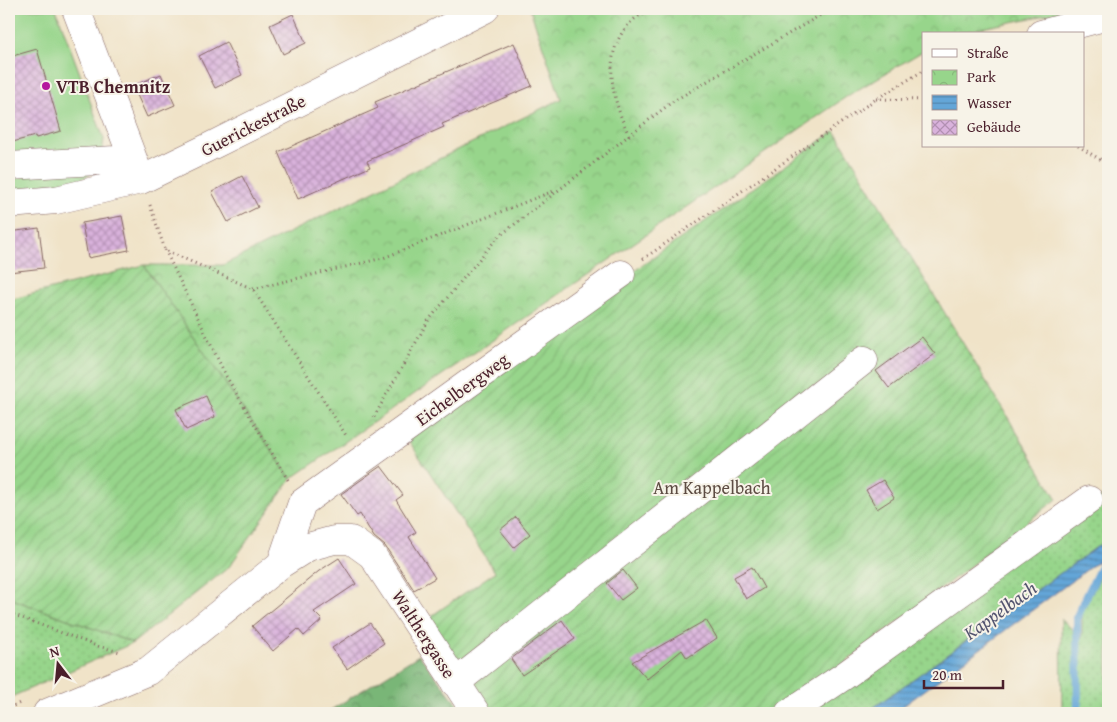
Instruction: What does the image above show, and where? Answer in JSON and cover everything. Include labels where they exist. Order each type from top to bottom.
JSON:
[{"type":"street","points":[[9,166],[137,169],[76,9]]},
{"type":"street","name":"Guerickestraße","points":[[9,204],[56,200],[137,169],[205,149],[485,9]]},
{"type":"street","points":[[1048,32],[1108,16]]},
{"type":"street","name":"Eichelbergweg","points":[[302,503],[621,274]]},
{"type":"street","points":[[455,683],[864,360]]},
{"type":"street","points":[[789,713],[844,676],[1089,500]]},
{"type":"street","points":[[36,707],[148,671],[281,564],[302,503]]},
{"type":"street","name":"Walthergasse","points":[[281,564],[308,547],[334,540],[352,540],[372,555],[476,713]]},
{"type":"path","points":[[636,9],[639,17]]},
{"type":"path","points":[[629,135],[619,116],[614,90],[612,63],[618,40],[631,22],[650,9]]},
{"type":"path","points":[[373,419],[428,321],[497,238],[672,102],[831,9]]},
{"type":"path","points":[[621,274],[876,99],[922,72]]},
{"type":"path","points":[[876,99],[922,100]]},
{"type":"path","points":[[1081,148],[1108,164]]},
{"type":"path","points":[[137,169],[165,250],[226,376],[302,503]]},
{"type":"path","points":[[253,289],[383,258],[561,188]]},
{"type":"path","points":[[165,250],[253,289],[362,461]]},
{"type":"path","points":[[9,613],[94,645],[127,654]]},
{"type":"path","points":[[9,708],[36,707]]},
{"type":"green space","name":"VTB Chemnitz","points":[[9,9],[56,9],[104,139],[100,168],[68,188],[9,190]]},
{"type":"green space","points":[[530,9],[1075,9],[963,32],[922,32],[922,52],[849,95],[291,479],[144,265],[223,265],[561,99]]},
{"type":"green space","name":"Am Kappelbach","points":[[835,131],[1057,499],[842,665],[771,713],[492,713],[424,621],[495,572],[403,432]]},
{"type":"green space","points":[[144,265],[291,479],[229,567],[133,643],[9,598],[9,300]]},
{"type":"green space","points":[[1108,491],[1108,539],[866,713],[799,713],[1094,503]]},
{"type":"green space","points":[[1108,562],[1108,713],[1062,713],[1061,619],[1082,638],[1082,613]]},
{"type":"green space","points":[[9,598],[133,643],[9,698]]},
{"type":"green space","points":[[419,655],[463,713],[326,713]]},
{"type":"water","points":[[1108,539],[1108,554],[894,713],[866,713]]},
{"type":"building","points":[[293,14],[306,43],[283,54],[270,25]]},
{"type":"building","points":[[226,42],[242,75],[215,88],[199,56]]},
{"type":"building","points":[[514,43],[532,86],[442,124],[444,127],[367,161],[370,167],[298,199],[278,152],[378,108],[375,102]]},
{"type":"building","points":[[37,49],[61,131],[9,143],[9,57]]},
{"type":"building","points":[[161,74],[175,105],[147,117],[133,86]]},
{"type":"building","points":[[242,176],[258,207],[228,222],[212,192]]},
{"type":"building","points":[[122,216],[129,250],[88,258],[82,223]]},
{"type":"building","points":[[39,228],[44,268],[9,272],[9,232]]},
{"type":"building","points":[[922,337],[935,354],[889,388],[876,371]]},
{"type":"building","points":[[206,396],[215,417],[186,430],[176,409]]},
{"type":"building","points":[[381,466],[403,495],[396,500],[416,532],[409,537],[435,578],[414,590],[385,546],[374,537],[360,514],[357,516],[341,494]]},
{"type":"building","points":[[883,480],[894,498],[877,509],[866,490]]},
{"type":"building","points":[[516,517],[530,534],[514,547],[500,530]]},
{"type":"building","points":[[339,558],[356,584],[314,612],[322,620],[304,636],[298,629],[273,651],[252,626],[319,571]]},
{"type":"building","points":[[752,567],[764,588],[746,599],[734,577]]},
{"type":"building","points":[[623,570],[637,588],[621,600],[607,583]]},
{"type":"building","points":[[562,620],[575,639],[522,675],[511,659]]},
{"type":"building","points":[[706,620],[717,638],[687,658],[682,650],[647,679],[632,662]]},
{"type":"building","points":[[370,623],[384,643],[347,669],[332,648]]},
{"type":"waterway","points":[[1078,713],[1077,616],[1108,552]]},
{"type":"place","name":"VTB Chemnitz","points":[[46,86]]},
{"type":"water label","name":"Kappelbach","points":[[1000,610]]}]
